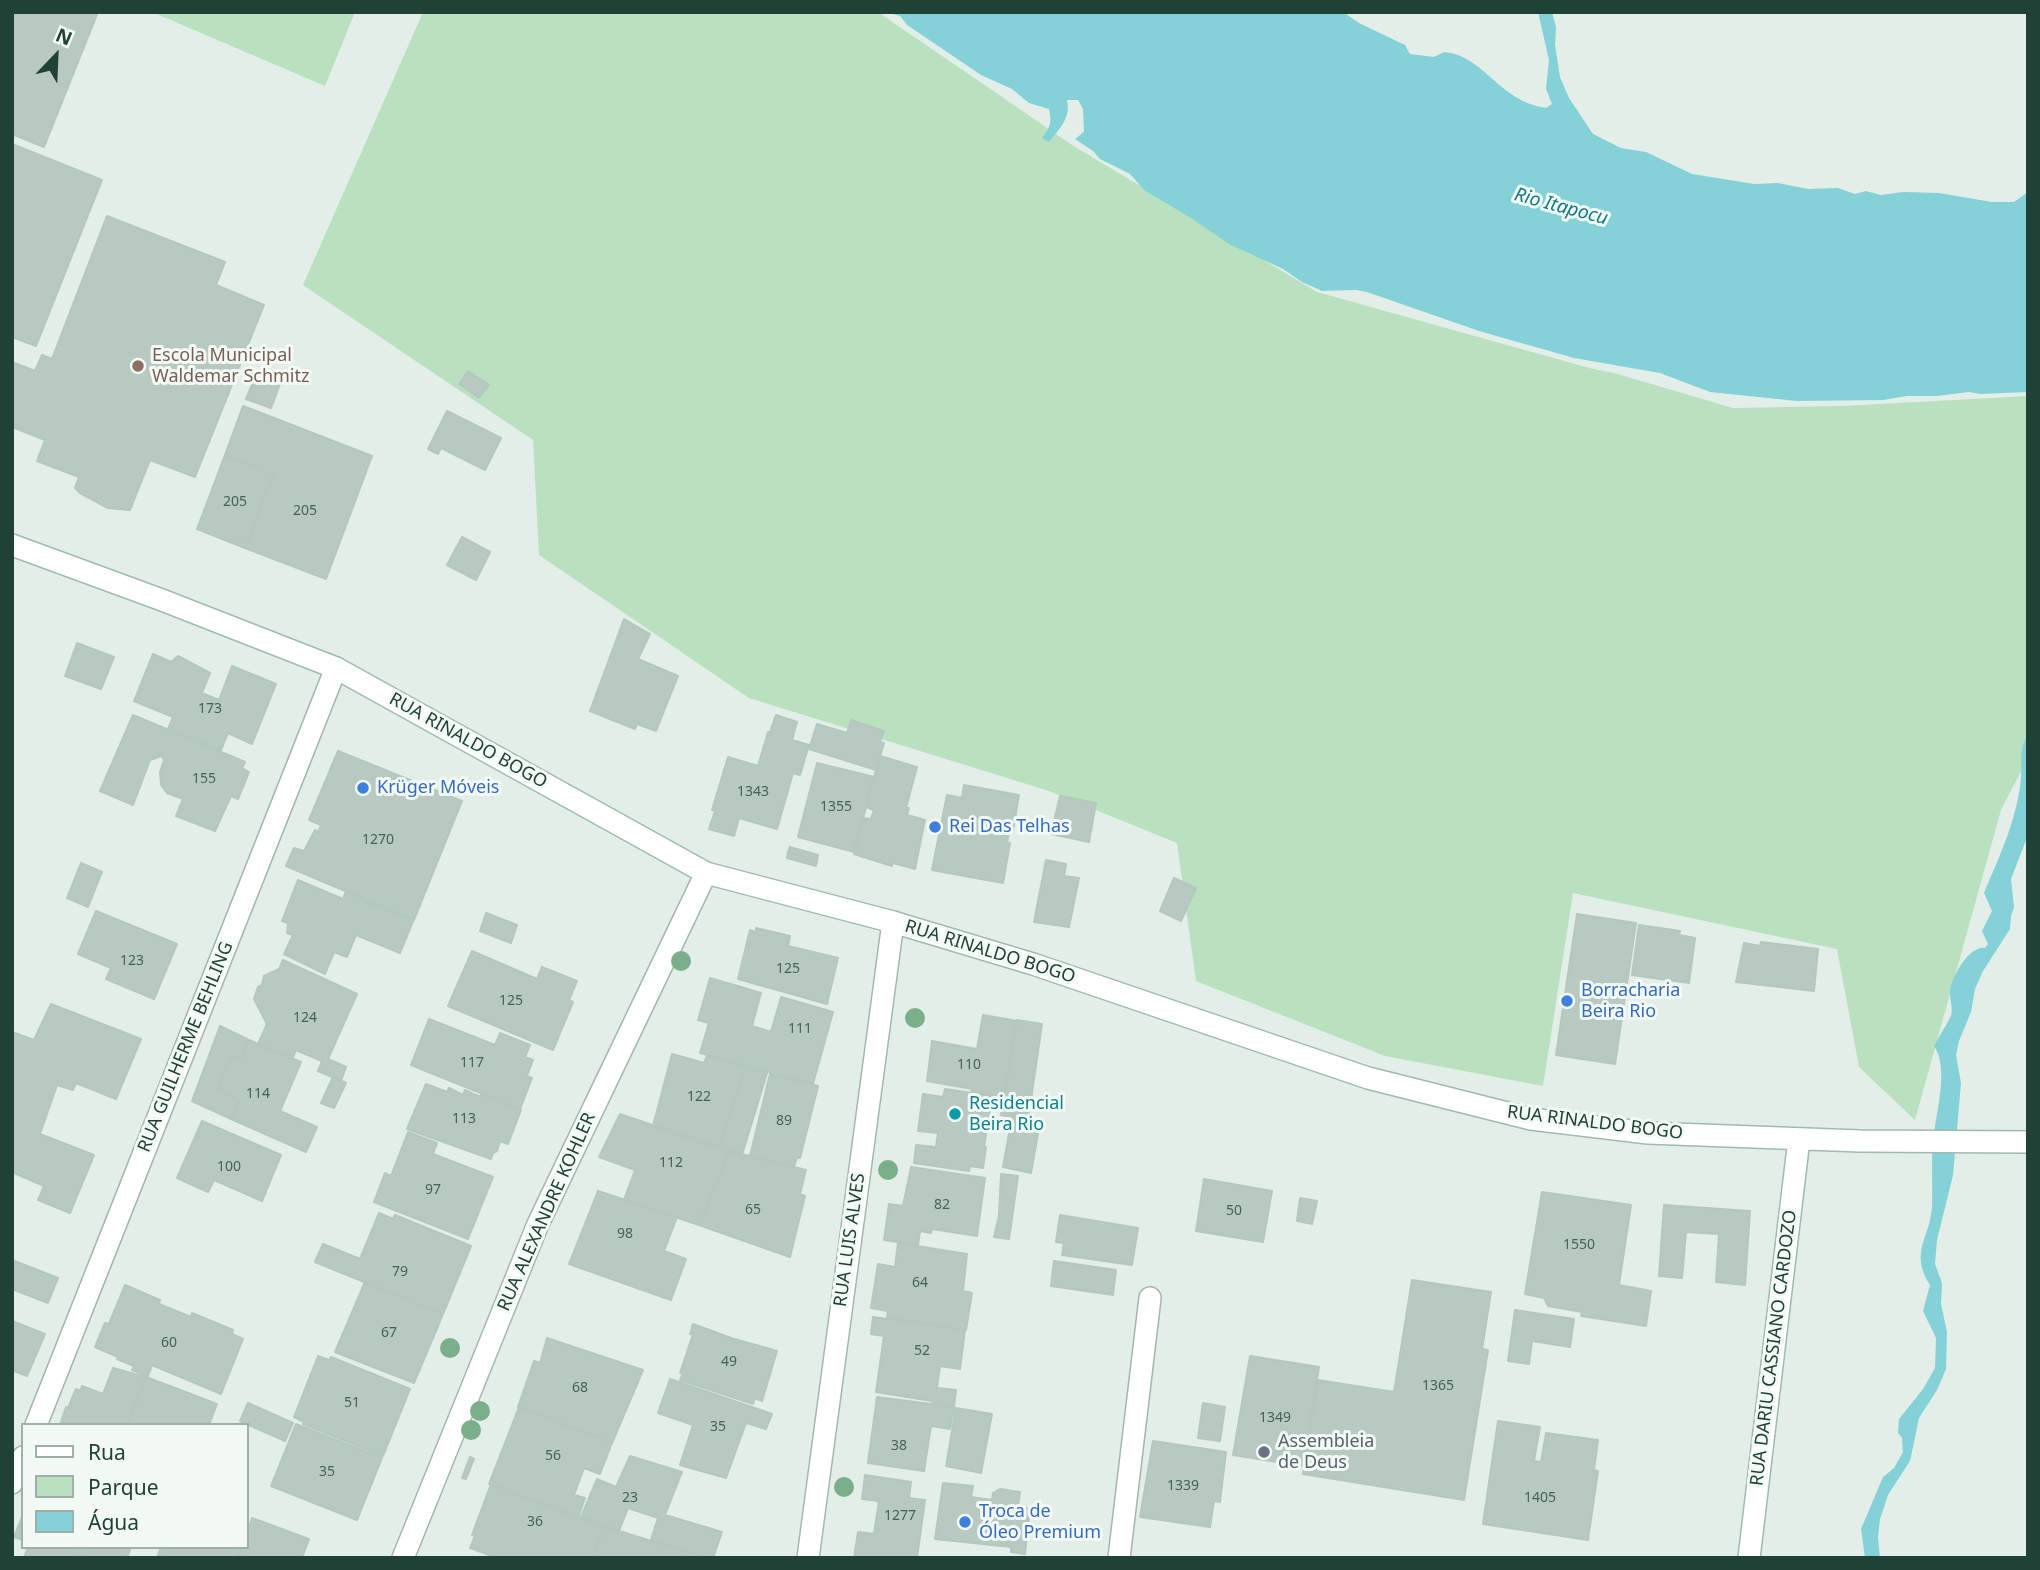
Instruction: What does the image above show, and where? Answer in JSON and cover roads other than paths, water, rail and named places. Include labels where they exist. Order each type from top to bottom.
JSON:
[{"type":"street","name":"RUA RINALDO BOGO","points":[[12,545],[335,668],[706,873],[893,922],[1033,964],[1368,1077],[1531,1119],[1648,1133],[1799,1139],[2028,1142]]},
{"type":"street","name":"RUA GUILHERME BEHLING","points":[[37,1423],[335,668]]},
{"type":"street","name":"RUA ALEXANDRE KOHLER","points":[[403,1558],[538,1224],[706,873]]},
{"type":"street","name":"RUA LUIS ALVES","points":[[808,1558],[893,922]]},
{"type":"street","name":"RUA DARIU CASSIANO CARDOZO","points":[[1749,1558],[1799,1139]]},
{"type":"street","points":[[1119,1558],[1150,1298]]},
{"type":"street","points":[[12,1483],[21,1462]]},
{"type":"water","name":"Rio Itapocu","points":[[886,12],[1343,12],[1359,23],[1405,45],[1410,54],[1434,57],[1444,52],[1458,55],[1481,69],[1515,97],[1546,108],[1552,104],[1546,89],[1549,60],[1538,12],[1552,12],[1556,27],[1555,45],[1560,77],[1569,98],[1593,134],[1621,148],[1646,152],[1692,174],[1754,184],[1778,183],[1808,189],[1838,188],[1855,194],[1866,191],[1881,195],[1903,192],[1939,193],[1992,202],[2014,202],[2028,192],[2028,392],[1969,392],[1883,400],[1797,401],[1710,392],[1660,373],[1574,358],[1479,331],[1367,292],[1322,291],[1229,244],[1144,190],[1130,174],[1100,159],[1075,139],[1084,132],[1083,109],[1078,100],[1067,100],[1066,118],[1049,142],[1042,138],[1050,125],[1049,109],[1029,103],[1012,89],[981,75],[907,25],[900,16]]},
{"type":"water","points":[[2028,735],[2028,835],[2011,879],[2014,907],[2010,929],[1983,971],[1975,989],[1971,1012],[1956,1055],[1961,1083],[1953,1175],[1937,1240],[1935,1264],[1942,1283],[1941,1304],[1947,1332],[1946,1369],[1937,1390],[1919,1418],[1910,1461],[1888,1495],[1880,1519],[1880,1558],[1865,1558],[1861,1529],[1883,1477],[1894,1468],[1903,1452],[1902,1438],[1898,1433],[1899,1419],[1923,1389],[1935,1368],[1936,1338],[1923,1311],[1930,1285],[1921,1263],[1922,1245],[1932,1207],[1932,1150],[1941,1079],[1939,1056],[1934,1046],[1951,1016],[1950,993],[1957,972],[1967,957],[1988,944],[1982,931],[1992,911],[1984,893],[2012,822],[2019,792],[2022,750]]},
{"type":"place","name":"Escola Municipal Waldemar Schmitz","points":[[138,366]]},
{"type":"place","name":"Krüger Móveis","points":[[363,788]]},
{"type":"place","name":"Rei Das Telhas","points":[[935,827]]},
{"type":"place","name":"Borracharia Beira Rio","points":[[1567,1001]]},
{"type":"place","name":"Residencial Beira Rio","points":[[955,1114]]},
{"type":"place","name":"Assembleia de Deus","points":[[1264,1452]]},
{"type":"place","name":"Troca de Óleo Premium","points":[[965,1522]]}]
